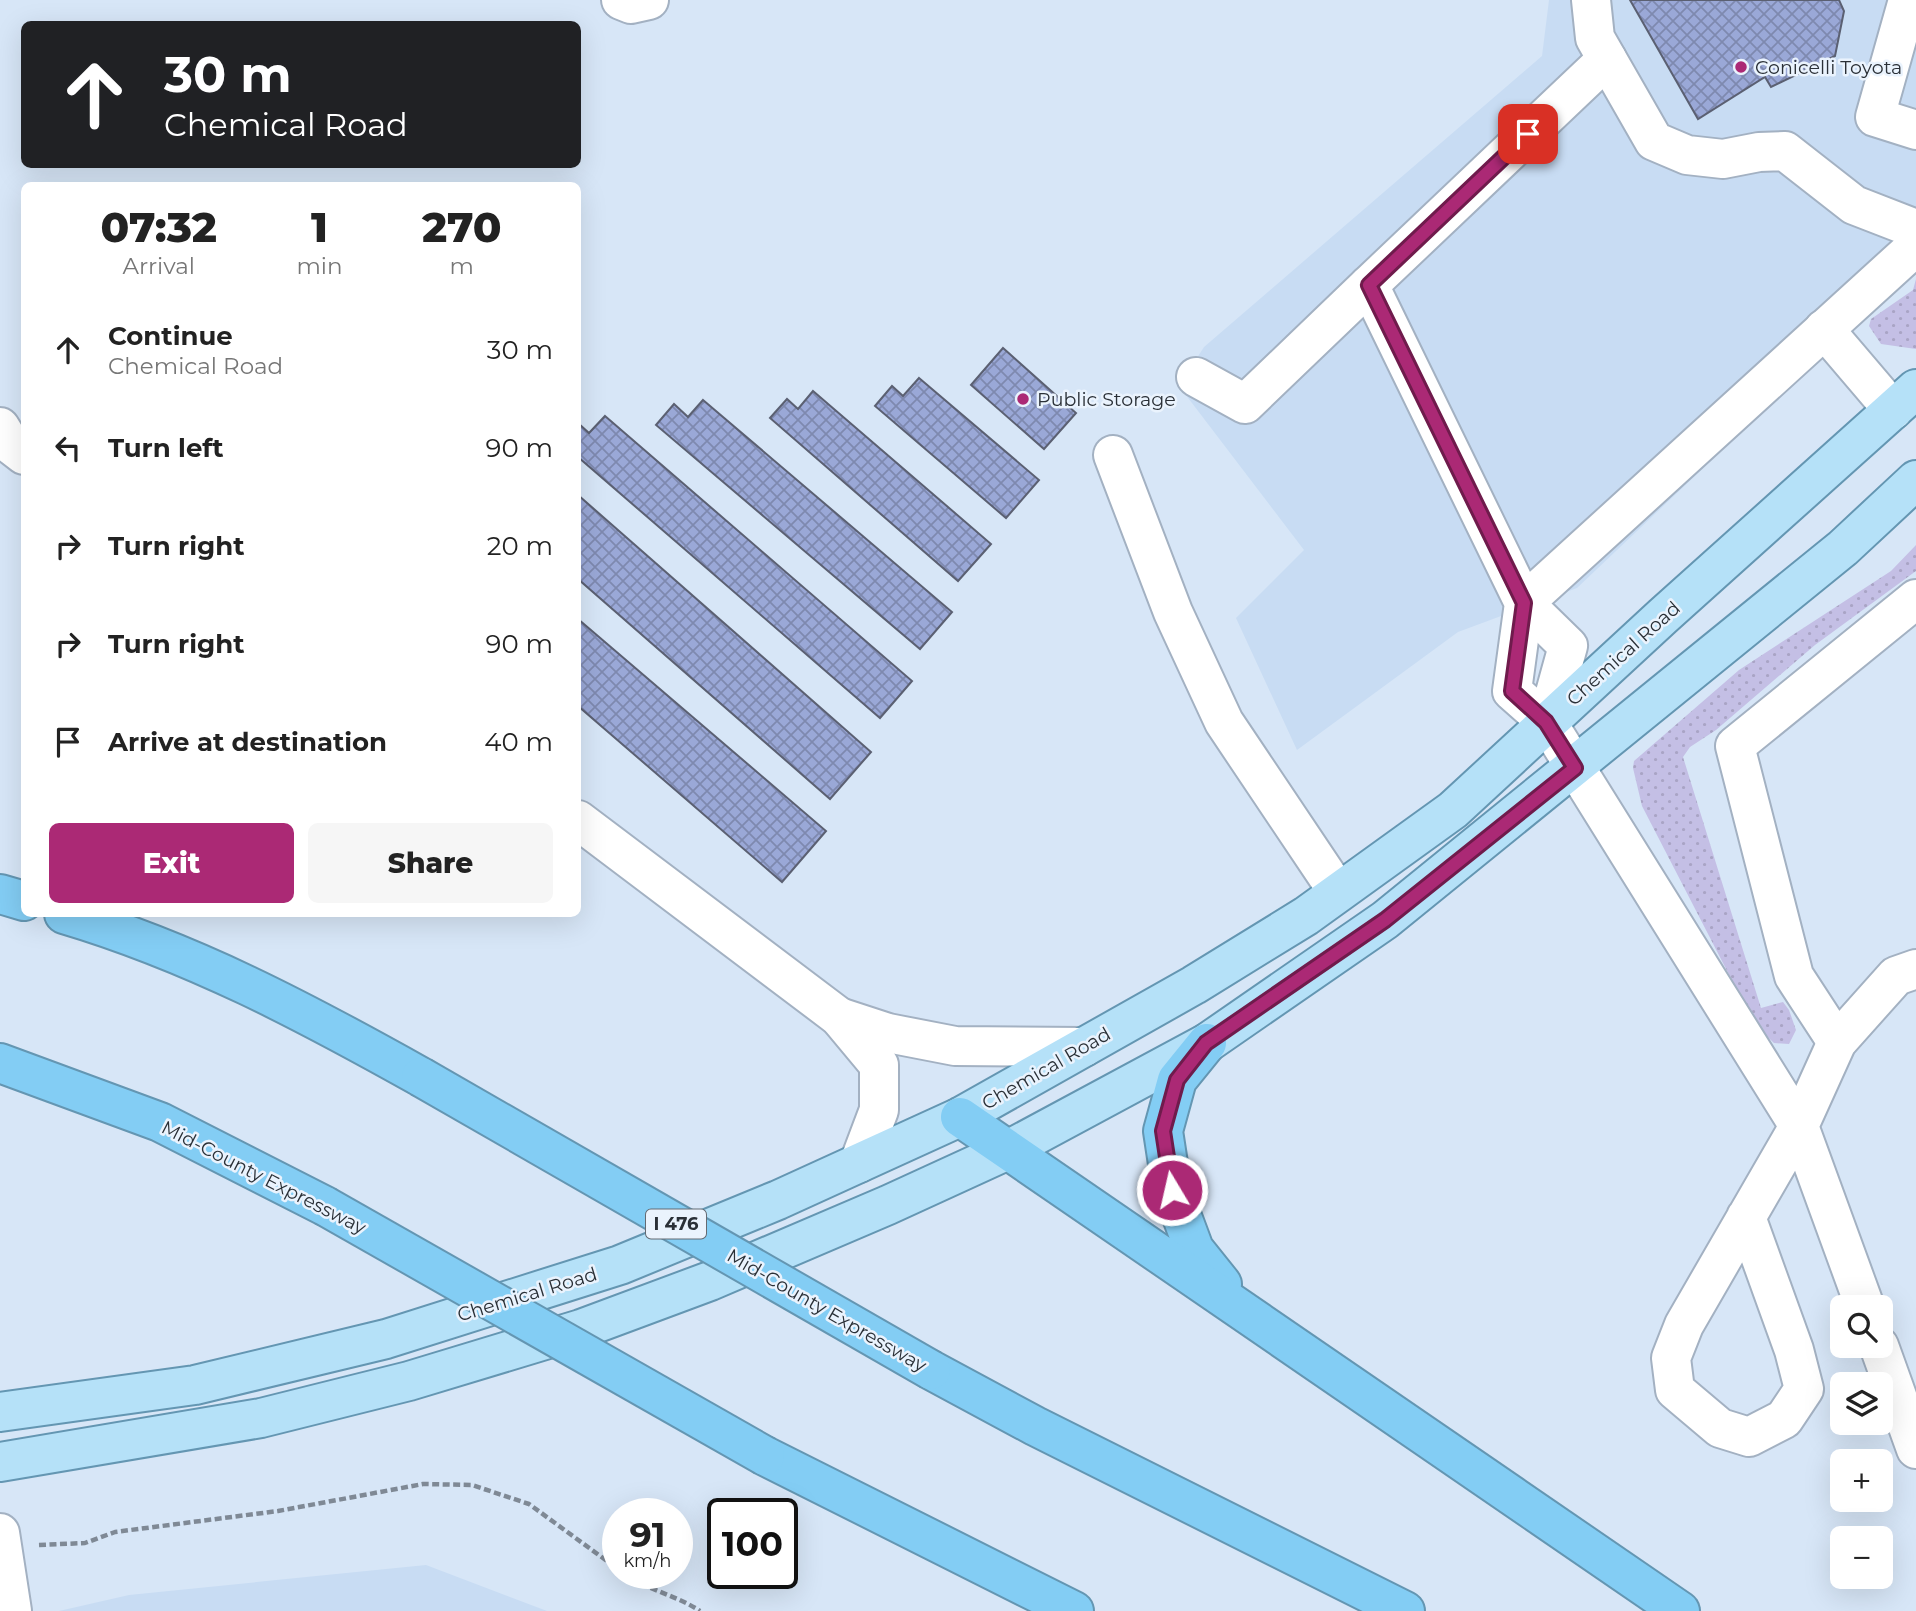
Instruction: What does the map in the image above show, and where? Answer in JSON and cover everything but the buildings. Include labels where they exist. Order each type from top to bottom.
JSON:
[{"type":"highway","points":[[0,894],[21,900]]},
{"type":"highway","name":"Mid-County Expressway","points":[[72,917],[182,956],[292,1005],[931,1370],[1035,1426],[1405,1611]]},
{"type":"highway","points":[[1206,1043],[1177,1080],[1163,1131],[1172,1190],[1194,1249],[1248,1315]]},
{"type":"highway","name":"Mid-County Expressway","points":[[0,1063],[160,1122],[325,1206],[765,1457],[1074,1611]]},
{"type":"highway","points":[[960,1117],[1680,1611]]},
{"type":"highway","points":[[891,1521],[1029,1611]]},
{"type":"main road","name":"Chemical Road","points":[[0,1412],[195,1385],[386,1339],[620,1265],[778,1200],[960,1117],[1284,930],[1452,810],[1546,722],[1905,400]]},
{"type":"main road","points":[[0,1462],[261,1418],[409,1381],[581,1329],[710,1281],[1009,1150],[1206,1043],[1385,920],[1843,548],[1916,480]]},
{"type":"street","points":[[621,0],[631,4],[649,0]]},
{"type":"street","points":[[1591,0],[1595,38],[1654,141],[1687,155],[1723,159],[1785,151],[1854,205],[1916,229]]},
{"type":"street","points":[[1908,0],[1875,117],[1916,130]]},
{"type":"street","points":[[1196,377],[1245,404],[1607,59]]},
{"type":"street","points":[[1524,603],[1916,246]]},
{"type":"street","points":[[1369,285],[1524,603],[1568,646],[1546,722],[1625,844],[1799,1126],[1861,1295]]},
{"type":"street","points":[[1824,329],[1905,400]]},
{"type":"street","points":[[0,426],[11,445],[21,453]]},
{"type":"street","points":[[1113,455],[1173,612],[1224,722],[1338,892]]},
{"type":"street","points":[[1838,1042],[1794,976],[1735,746],[1916,598]]},
{"type":"street","points":[[581,822],[839,1017],[879,1065],[879,1110],[859,1163]]},
{"type":"street","points":[[1746,1217],[1794,1350],[1804,1389],[1784,1419],[1749,1437],[1720,1428],[1675,1390],[1671,1359],[1684,1325],[1746,1217],[1799,1126],[1838,1042],[1896,976],[1916,969]]},
{"type":"street","points":[[839,1017],[888,1032],[956,1046],[1084,1047]]},
{"type":"street","points":[[1883,1358],[1916,1449]]},
{"type":"street","points":[[1,1538],[12,1611]]},
{"type":"path","points":[[1,1538],[41,1546],[85,1543],[115,1532],[278,1511],[423,1484],[472,1485],[529,1504],[602,1557]]},
{"type":"path","points":[[652,1589],[686,1602],[700,1611]]},
{"type":"shaded area","points":[[1549,0],[1916,0],[1916,266],[1577,588],[1458,632],[1297,750],[1236,618],[1304,550],[1179,386],[1204,347],[1542,56]]},
{"type":"shaded area","points":[[1916,279],[1916,349],[1881,344],[1869,326],[1871,319],[1913,290]]},
{"type":"shaded area","points":[[1916,545],[1916,571],[1815,645],[1716,730],[1690,747],[1683,757],[1761,1008],[1783,1002],[1796,1030],[1789,1044],[1774,1043],[1755,1025],[1642,806],[1633,768],[1634,761],[1739,670],[1891,571]]},
{"type":"shaded area","points":[[426,1565],[547,1611],[59,1611],[129,1595]]},
{"type":"place","name":"Conicelli Toyota","points":[[1741,67]]},
{"type":"place","name":"Public Storage","points":[[1023,399]]},
{"type":"route","points":[[1172,1190],[1163,1131],[1177,1080],[1206,1043],[1385,920],[1575,768],[1546,722],[1512,691],[1524,603],[1494,536],[1369,285],[1528,134]]}]
